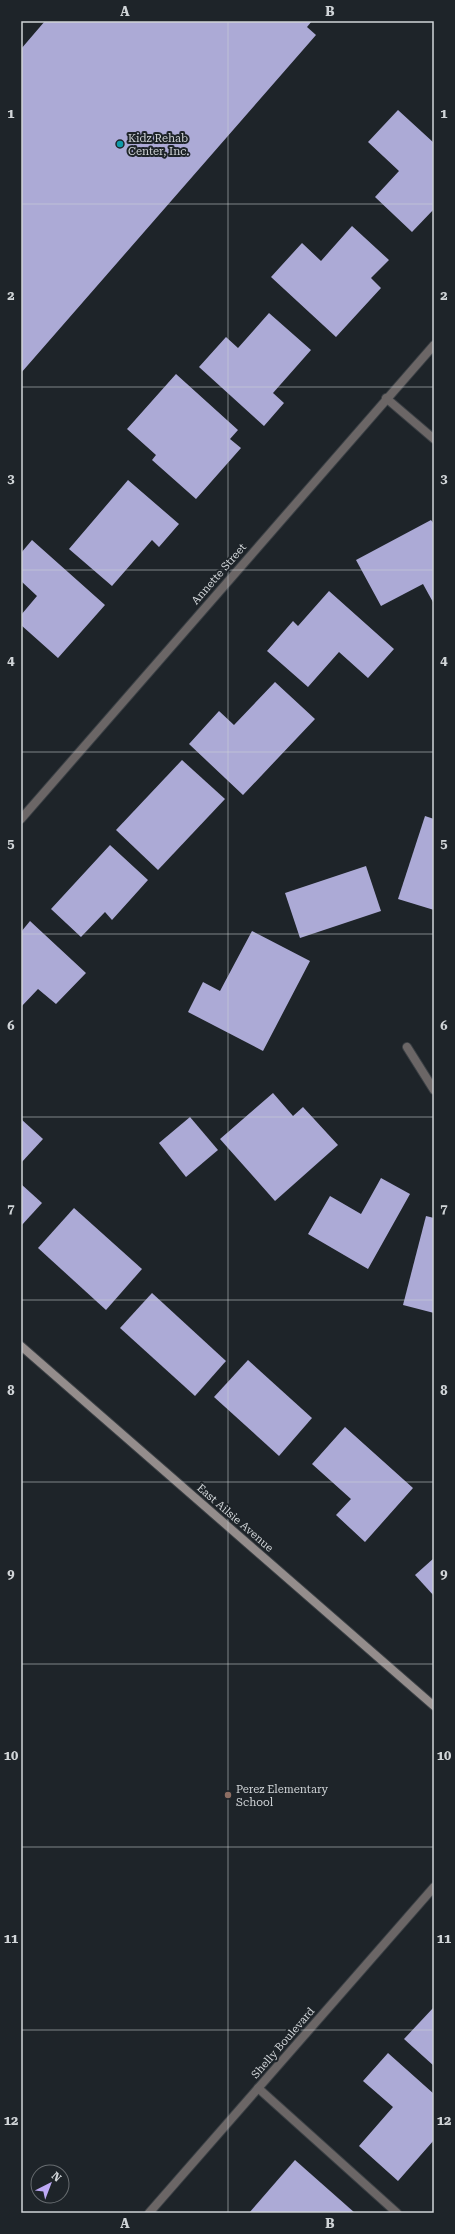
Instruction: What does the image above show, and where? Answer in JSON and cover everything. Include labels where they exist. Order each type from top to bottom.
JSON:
[{"type":"street","name":"Annette Street","points":[[21,818],[434,344]]},
{"type":"street","points":[[386,398],[434,439]]},
{"type":"street","points":[[407,1047],[434,1090]]},
{"type":"street","name":"East Ailsie Avenue","points":[[21,1346],[434,1706]]},
{"type":"street","name":"Shelly Boulevard","points":[[149,2213],[434,1887]]},
{"type":"street","points":[[258,2088],[397,2213]]},
{"type":"building","name":"Kidz Rehab Center, Inc.","points":[[45,21],[312,21],[307,27],[316,35],[21,373],[21,49]]},
{"type":"building","points":[[398,110],[434,143],[434,209],[412,232],[375,197],[399,171],[368,142]]},
{"type":"building","points":[[352,226],[389,260],[371,278],[381,288],[336,337],[271,277],[302,243],[321,261]]},
{"type":"building","points":[[269,313],[311,350],[273,393],[284,403],[264,426],[199,367],[226,337],[238,348]]},
{"type":"building","points":[[176,374],[238,430],[230,439],[241,448],[196,499],[152,460],[156,455],[127,429]]},
{"type":"building","points":[[128,480],[179,524],[159,547],[152,540],[112,586],[69,549]]},
{"type":"building","points":[[431,520],[434,524],[434,604],[423,584],[381,606],[356,560]]},
{"type":"building","points":[[32,540],[105,605],[58,658],[21,625],[21,615],[37,596],[21,581],[21,553]]},
{"type":"building","points":[[329,591],[394,649],[368,678],[339,652],[308,687],[267,651],[293,621],[298,626]]},
{"type":"building","points":[[275,682],[315,719],[243,795],[189,744],[219,711],[234,725]]},
{"type":"building","points":[[182,760],[225,799],[158,870],[116,830]]},
{"type":"building","points":[[425,816],[434,819],[434,910],[398,899]]},
{"type":"building","points":[[110,845],[148,880],[112,920],[105,912],[81,937],[51,909]]},
{"type":"building","points":[[366,866],[381,911],[300,938],[285,893]]},
{"type":"building","points":[[30,921],[86,973],[56,1004],[38,989],[21,1007],[21,932]]},
{"type":"building","points":[[252,931],[310,961],[263,1051],[188,1012],[203,982],[220,991]]},
{"type":"building","points":[[273,1093],[293,1116],[303,1107],[338,1145],[275,1201],[220,1139]]},
{"type":"building","points":[[190,1117],[218,1150],[186,1177],[159,1143]]},
{"type":"building","points":[[21,1119],[43,1139],[21,1163]]},
{"type":"building","points":[[381,1178],[410,1194],[368,1269],[308,1234],[330,1196],[361,1214]]},
{"type":"building","points":[[21,1184],[42,1203],[21,1226]]},
{"type":"building","points":[[74,1208],[142,1269],[106,1310],[38,1248]]},
{"type":"building","points":[[426,1216],[434,1218],[434,1313],[403,1305]]},
{"type":"building","points":[[152,1293],[226,1361],[195,1396],[120,1328]]},
{"type":"building","points":[[248,1360],[312,1418],[279,1456],[214,1397]]},
{"type":"building","points":[[345,1427],[413,1488],[365,1542],[336,1515],[351,1499],[312,1464]]},
{"type":"building","points":[[434,1558],[434,1596],[415,1575]]},
{"type":"building","points":[[434,2007],[434,2066],[404,2039]]},
{"type":"building","points":[[388,2053],[434,2094],[434,2140],[398,2181],[359,2146],[393,2107],[363,2081]]},
{"type":"building","points":[[295,2160],[355,2213],[249,2213]]},
{"type":"place","name":"Kidz Rehab Center, Inc.","points":[[120,144]]},
{"type":"place","name":"Perez Elementary School","points":[[228,1795]]}]
